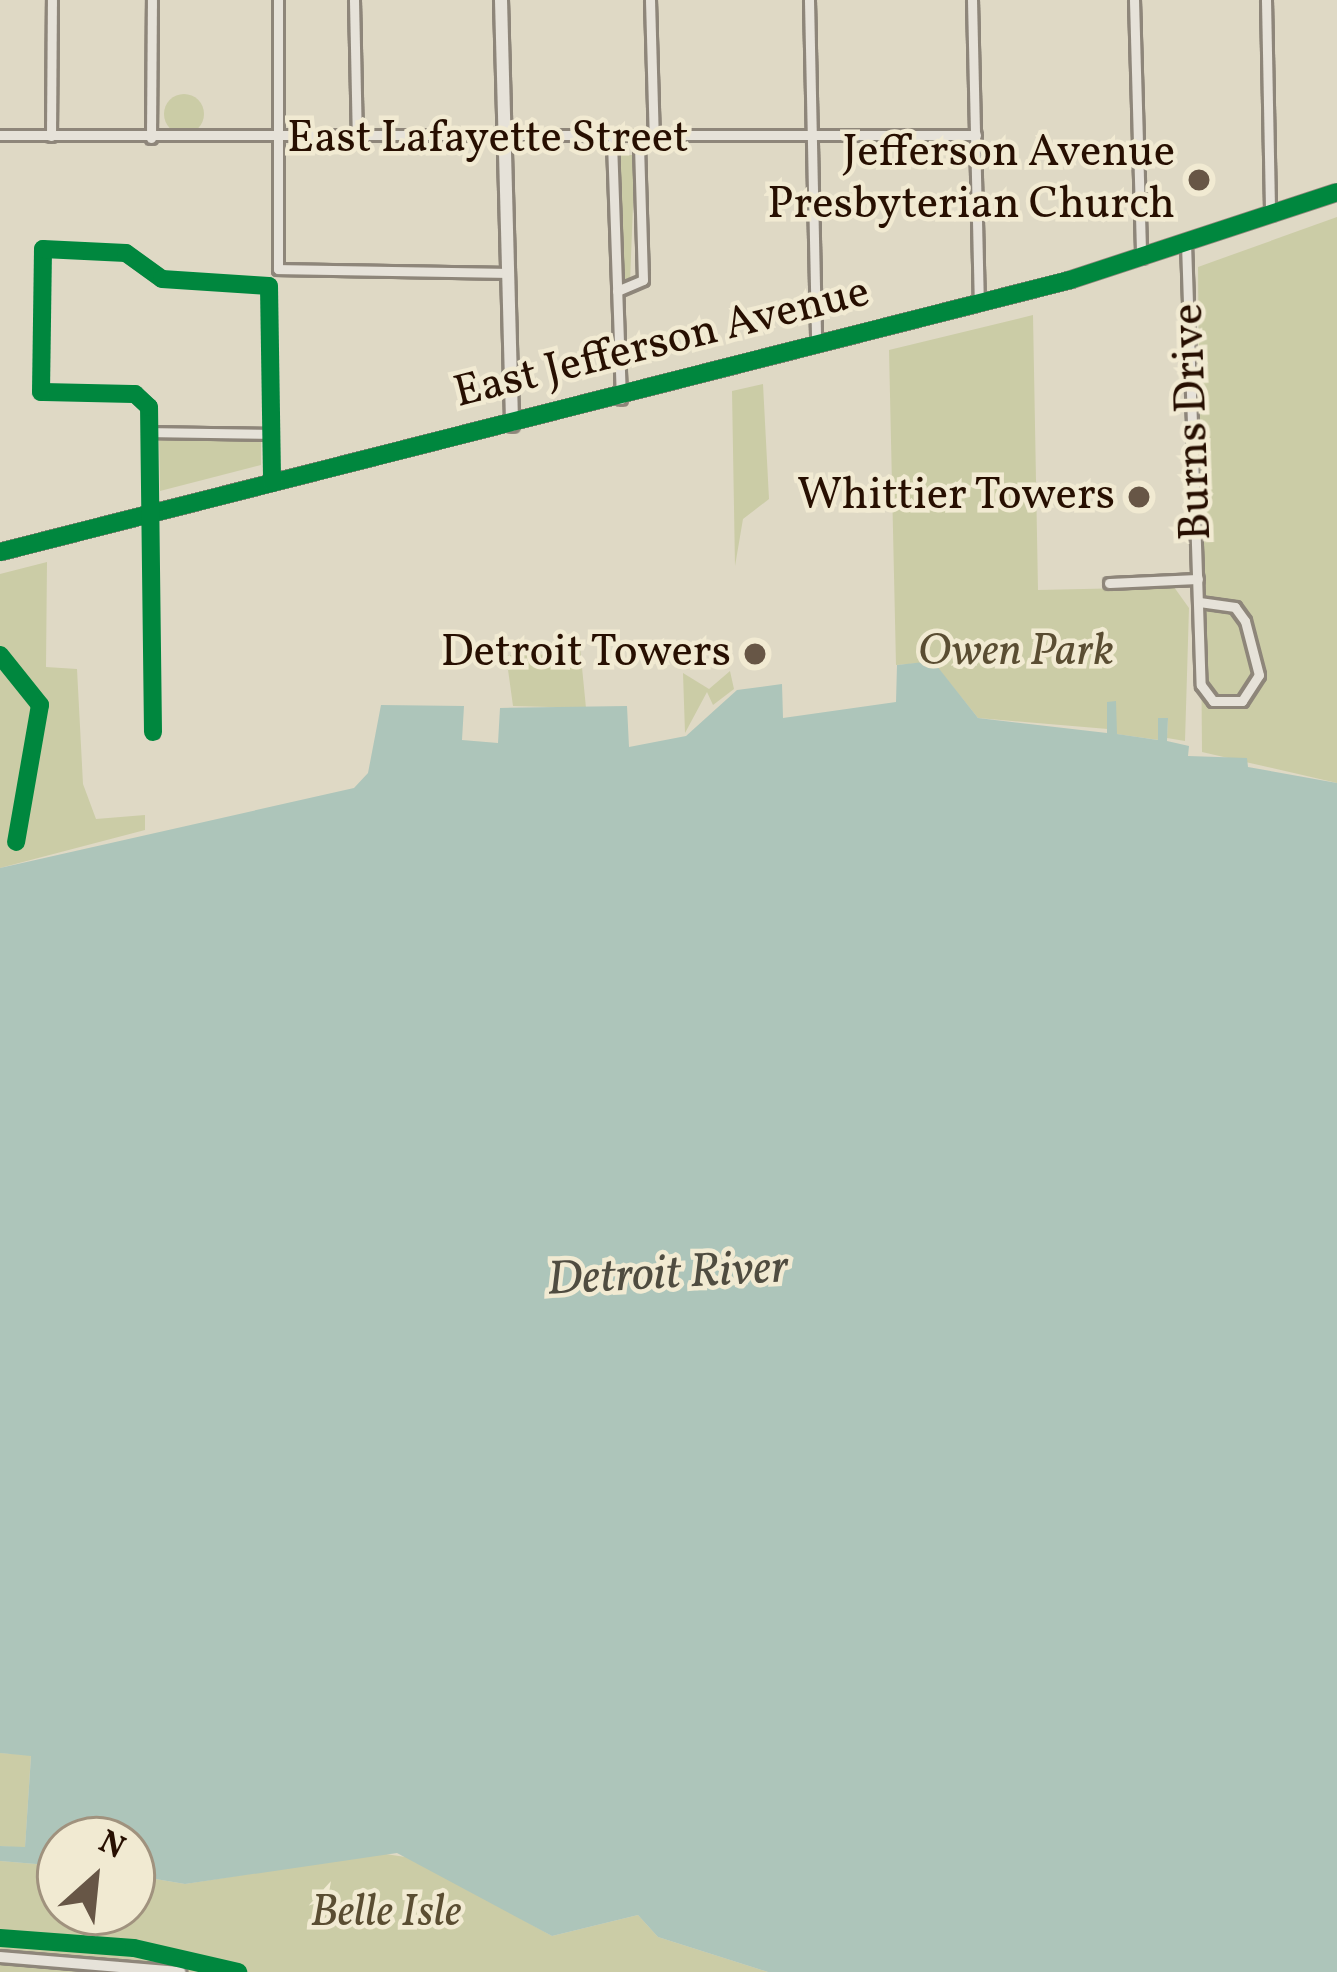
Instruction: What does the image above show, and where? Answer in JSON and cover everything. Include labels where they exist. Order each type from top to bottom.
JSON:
[{"type":"main road","points":[[501,0],[512,424]]},
{"type":"main road","name":"East Jefferson Avenue","points":[[0,552],[621,399],[979,304],[1186,244],[1337,192]]},
{"type":"street","points":[[51,136],[52,0]]},
{"type":"street","points":[[151,138],[152,0]]},
{"type":"street","points":[[278,0],[275,262],[506,273]]},
{"type":"street","points":[[354,0],[357,141]]},
{"type":"street","points":[[650,0],[654,141]]},
{"type":"street","points":[[809,0],[817,345]]},
{"type":"street","points":[[972,0],[979,304]]},
{"type":"street","points":[[1134,0],[1141,258]]},
{"type":"street","points":[[1266,0],[1270,215]]},
{"type":"street","name":"East Lafayette Street","points":[[0,135],[504,143],[976,134]]},
{"type":"street","points":[[612,142],[621,399]]},
{"type":"street","points":[[617,291],[643,280],[639,142]]},
{"type":"street","name":"Burns Drive","points":[[1186,244],[1198,602],[1202,690],[1242,701],[1259,676],[1245,621],[1234,607],[1198,602]]},
{"type":"street","points":[[153,732],[148,432],[143,398],[41,392],[43,249],[118,251],[162,279],[269,286],[272,483]]},
{"type":"street","points":[[148,432],[272,434]]},
{"type":"street","points":[[1109,583],[1198,579]]},
{"type":"street","points":[[0,1957],[180,1972]]},
{"type":"green space","points":[[184,94],[198,100],[204,114],[198,128],[184,134],[170,128],[164,114],[170,100]]},
{"type":"green space","points":[[620,155],[635,155],[630,282],[622,278]]},
{"type":"green space","points":[[1337,217],[1337,783],[1202,752],[1198,267]]},
{"type":"green space","name":"Owen Park","points":[[1033,315],[1038,590],[1174,587],[1189,608],[1185,741],[1167,738],[1168,719],[1159,740],[1116,734],[1115,701],[1108,729],[978,718],[933,662],[896,665],[889,350]]},
{"type":"green space","points":[[763,384],[769,499],[743,519],[735,566],[732,391]]},
{"type":"green space","points":[[159,437],[261,438],[261,465],[160,491]]},
{"type":"green space","points":[[47,562],[46,667],[77,669],[83,784],[96,819],[145,815],[145,830],[0,868],[0,574]]},
{"type":"green space","points":[[579,637],[586,708],[513,706],[506,655],[579,654]]},
{"type":"green space","points":[[730,671],[734,689],[713,705],[707,692],[685,733],[683,673],[709,689]]},
{"type":"green space","points":[[0,1753],[31,1755],[25,1848],[0,1846]]},
{"type":"green space","name":"Belle Isle","points":[[379,1853],[412,1858],[552,1936],[638,1915],[658,1937],[768,1972],[0,1972],[0,1861],[36,1864],[36,1936],[156,1936],[156,1879],[185,1884]]},
{"type":"water","name":"Detroit River","points":[[933,661],[978,718],[1107,733],[1107,702],[1116,701],[1117,734],[1158,740],[1158,718],[1168,718],[1167,741],[1189,746],[1188,756],[1247,758],[1248,767],[1337,783],[1337,1972],[768,1972],[658,1937],[638,1915],[552,1936],[397,1853],[185,1884],[156,1879],[156,1816],[36,1816],[36,1864],[0,1861],[0,1846],[25,1847],[31,1756],[0,1753],[0,868],[354,788],[368,773],[381,705],[464,706],[462,740],[498,743],[500,708],[627,706],[629,747],[686,736],[737,690],[782,684],[783,718],[896,702],[897,665]]},
{"type":"cycle path","points":[[0,552],[1070,280],[1337,192]]},
{"type":"cycle path","points":[[153,732],[149,407],[135,394],[41,392],[43,249],[126,253],[162,279],[269,286],[272,483]]},
{"type":"cycle path","points":[[0,655],[40,705],[16,842]]},
{"type":"cycle path","points":[[0,1938],[134,1948],[238,1972]]},
{"type":"place","name":"Jefferson Avenue Presbyterian Church","points":[[1199,180]]},
{"type":"place","name":"Whittier Towers","points":[[1139,497]]},
{"type":"place","name":"Detroit Towers","points":[[755,654]]}]
